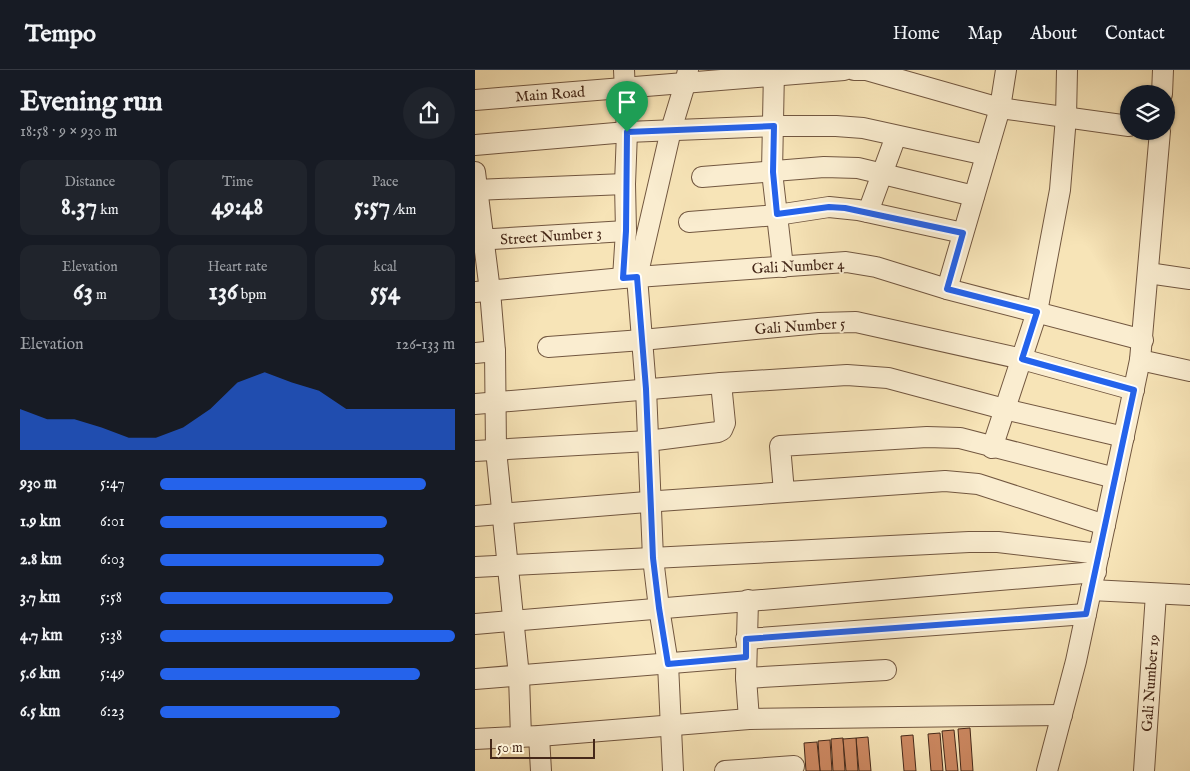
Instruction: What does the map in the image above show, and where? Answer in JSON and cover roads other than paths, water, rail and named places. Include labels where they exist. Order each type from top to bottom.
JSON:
[{"type":"street","name":"Main Road","points":[[475,100],[624,79],[833,70]]},
{"type":"street","points":[[854,70],[866,70],[1000,108],[1120,125]]},
{"type":"street","points":[[947,289],[1000,108],[1006,70]]},
{"type":"street","points":[[992,448],[1037,312],[1060,190],[1066,117],[1067,70]]},
{"type":"street","points":[[1162,85],[1163,70]]},
{"type":"street","points":[[774,73],[773,172],[783,267]]},
{"type":"street","points":[[630,277],[687,77]]},
{"type":"street","points":[[624,79],[627,132],[626,231],[630,277],[642,340],[646,389],[653,558],[668,664],[673,771]]},
{"type":"street","points":[[475,145],[627,132],[774,126],[851,127],[986,155]]},
{"type":"street","points":[[867,212],[896,136]]},
{"type":"street","points":[[1047,771],[1086,614],[1140,360],[1159,140]]},
{"type":"street","points":[[702,177],[824,167],[858,168],[974,196]]},
{"type":"street","points":[[541,771],[530,737],[519,676],[502,513],[497,450],[496,402],[485,352],[476,184],[625,184]]},
{"type":"street","points":[[689,222],[829,207],[867,212],[963,233]]},
{"type":"street","name":"Street Number 3","points":[[479,240],[626,231]]},
{"type":"street","name":"Gali Number 4","points":[[483,291],[630,277],[846,262],[876,267],[947,289],[1143,340]]},
{"type":"street","points":[[1148,273],[1190,279]]},
{"type":"street","name":"Gali Number 5","points":[[548,347],[819,323],[855,322],[1022,359],[1134,390]]},
{"type":"street","points":[[1140,360],[1190,371]]},
{"type":"street","points":[[475,404],[721,383],[847,375],[869,376],[889,378],[1004,409],[1124,437]]},
{"type":"street","points":[[475,451],[648,441],[722,430],[725,423],[721,383]]},
{"type":"street","points":[[783,492],[780,446],[927,437],[960,438],[992,448],[1115,478]]},
{"type":"street","points":[[475,516],[945,481],[964,482],[989,487],[1105,525]]},
{"type":"street","points":[[475,567],[998,542],[1095,572],[1156,594],[1190,595]]},
{"type":"street","points":[[475,624],[1095,572]]},
{"type":"street","name":"Gali Number 19","points":[[1144,771],[1156,594]]},
{"type":"street","points":[[748,600],[746,678],[749,719]]},
{"type":"street","points":[[475,679],[668,664],[746,648],[1086,614]]},
{"type":"street","points":[[746,678],[886,670]]},
{"type":"street","points":[[475,739],[530,737],[749,719],[1062,715]]},
{"type":"street","points":[[725,771],[794,766]]}]
